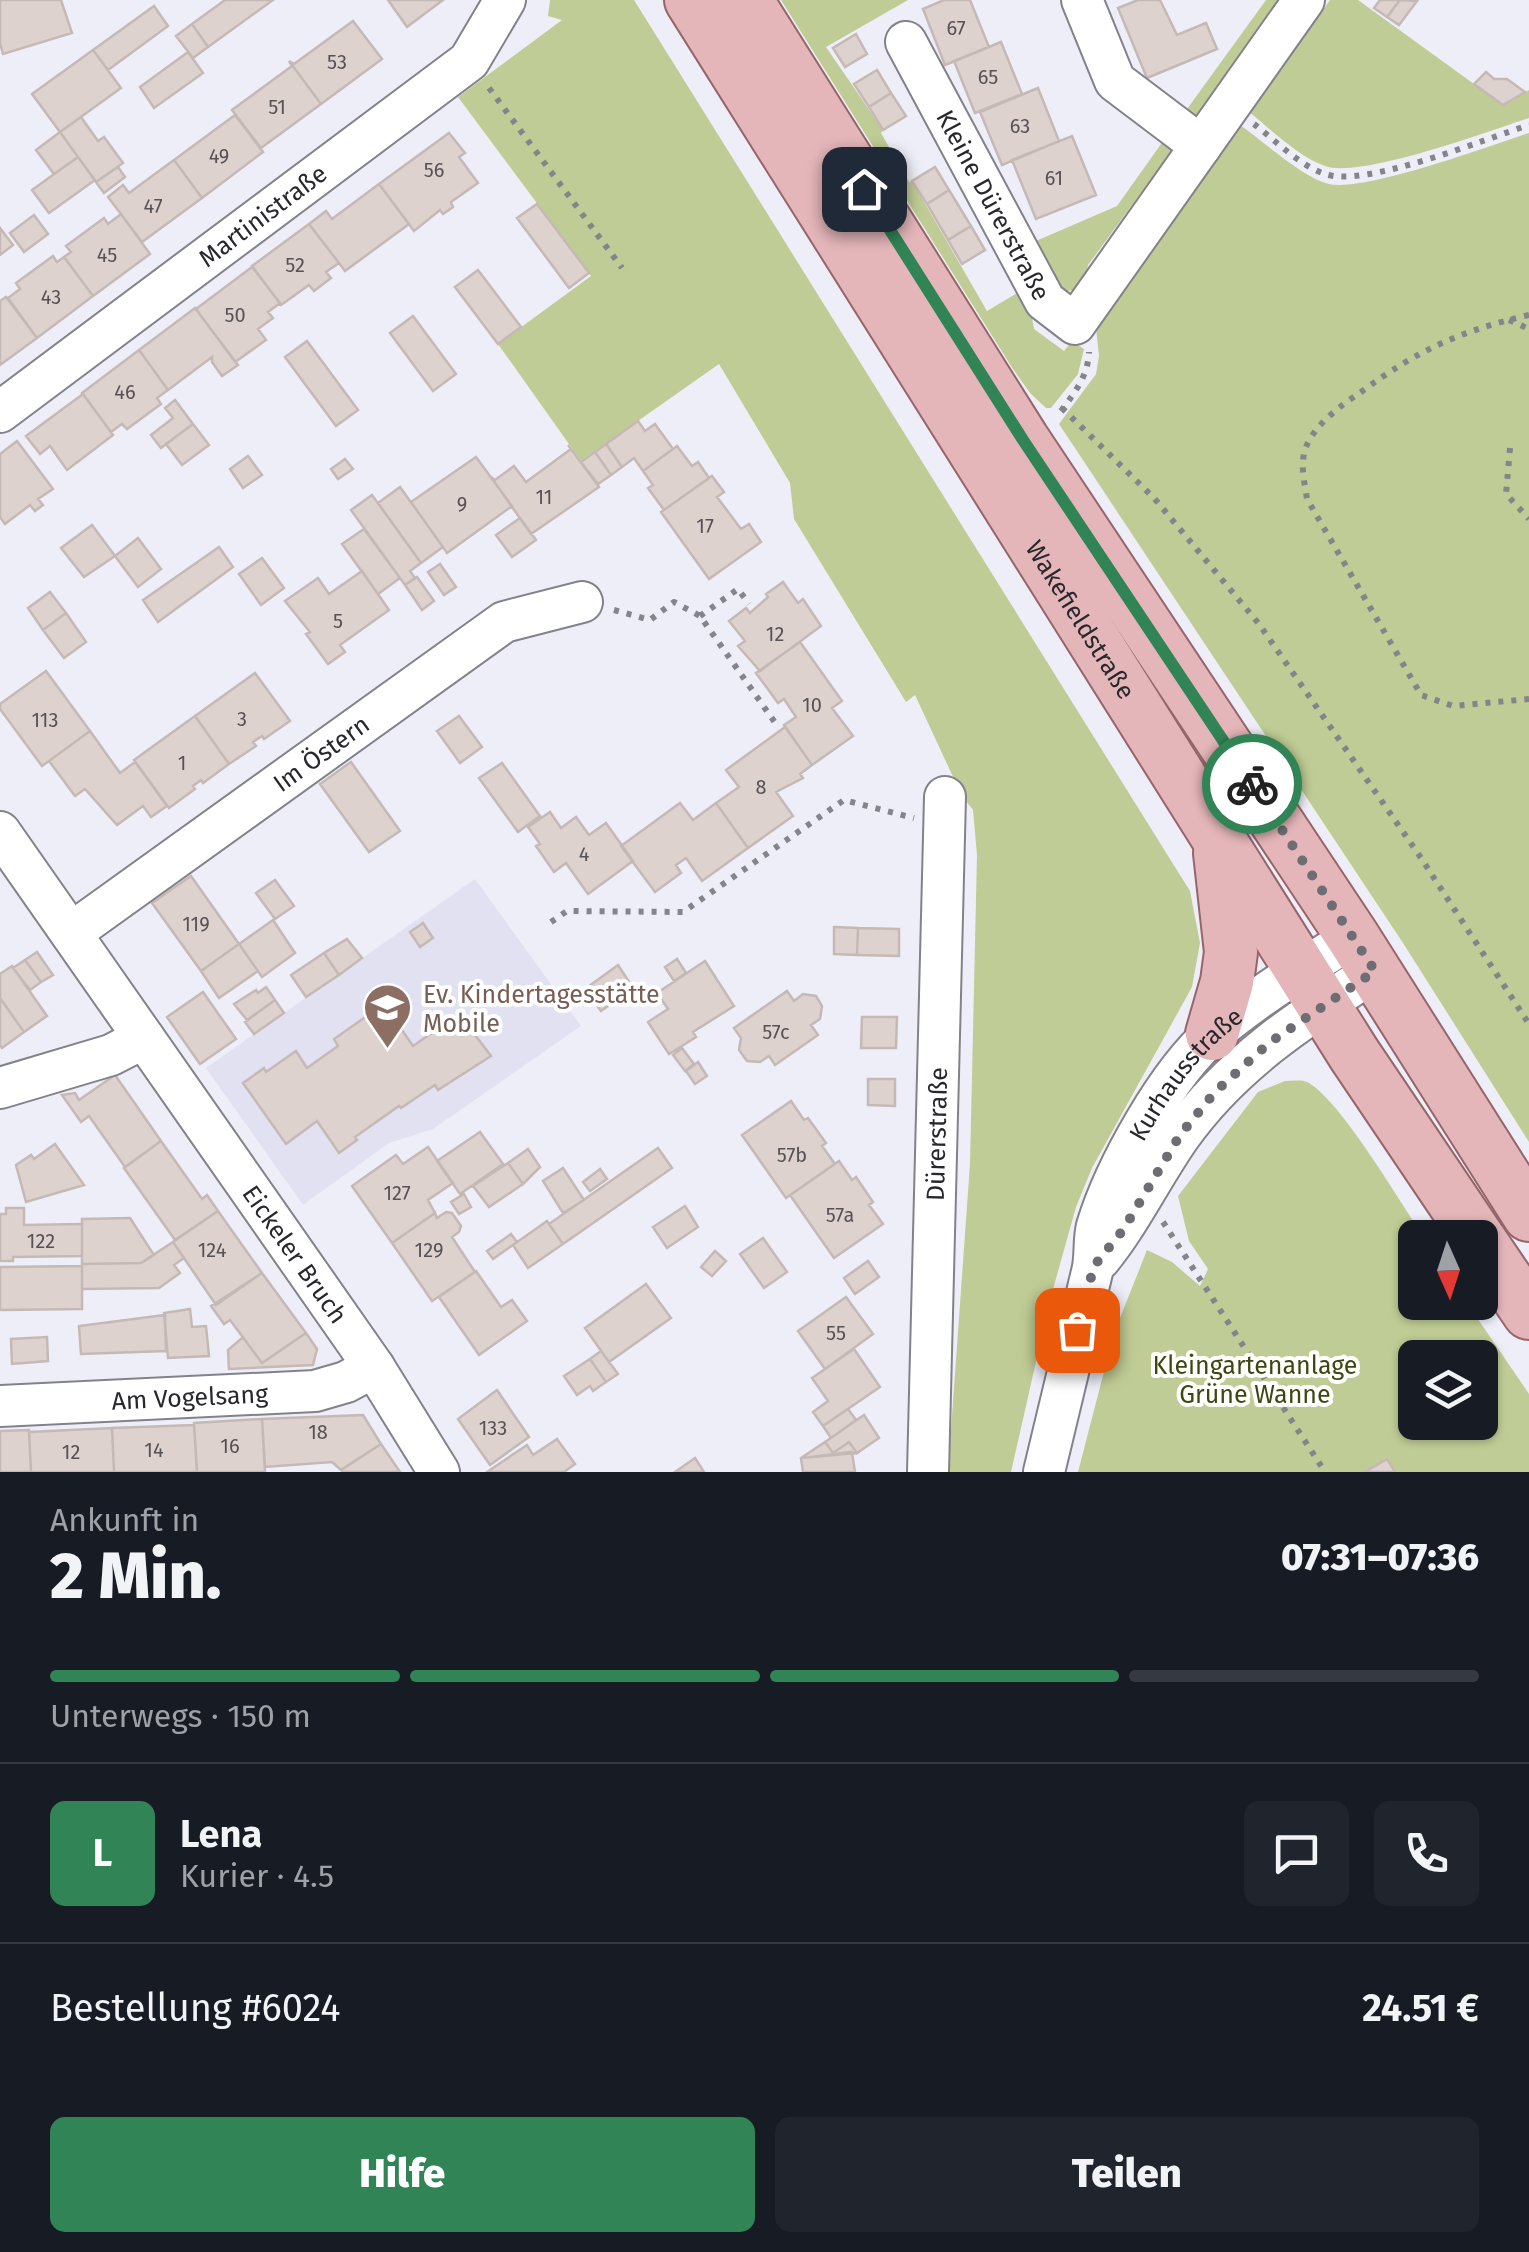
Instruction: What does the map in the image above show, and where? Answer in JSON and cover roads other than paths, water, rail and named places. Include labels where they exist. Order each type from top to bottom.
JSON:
[{"type":"main road","name":"Wakefieldstraße","points":[[690,0],[1313,987],[1466,1220]]},
{"type":"main road","name":"Wakefieldstraße","points":[[746,0],[1043,424],[1364,954],[1529,1215]]},
{"type":"main road","points":[[1212,1034],[1231,952],[1218,836]]},
{"type":"main road","name":"Wakefieldstraße","points":[[1498,1268],[1529,1314]]},
{"type":"street","name":"Martinistraße","points":[[0,412],[469,61],[504,0]]},
{"type":"street","points":[[1082,0],[1114,81],[1201,146]]},
{"type":"street","name":"Kleine Dürerstraße","points":[[906,42],[1044,301],[1075,324],[1304,0]]},
{"type":"street","name":"Im Östern","points":[[70,933],[504,622],[582,602]]},
{"type":"street","name":"Dürerstraße","points":[[928,1472],[944,811]]},
{"type":"street","name":"Eickeler Bruch","points":[[0,832],[374,1368],[439,1472]]},
{"type":"street","name":"Kurhausstraße","points":[[1044,1472],[1094,1266],[1096,1231],[1126,1160],[1182,1069],[1212,1034],[1313,987],[1364,954]]},
{"type":"street","name":"Kurhausstraße","points":[[1094,1266],[1123,1230],[1180,1135],[1215,1092],[1269,1043],[1313,987]]},
{"type":"street","points":[[0,1088],[111,1056],[144,1038]]},
{"type":"street","name":"Am Vogelsang","points":[[0,1406],[315,1391],[374,1368]]},
{"type":"place","name":"Ev. Kindertagesstätte Mobile","points":[[388,1050]]},
{"type":"park label","name":"Kleingartenanlage Grüne Wanne","points":[[1255,1380]]}]
